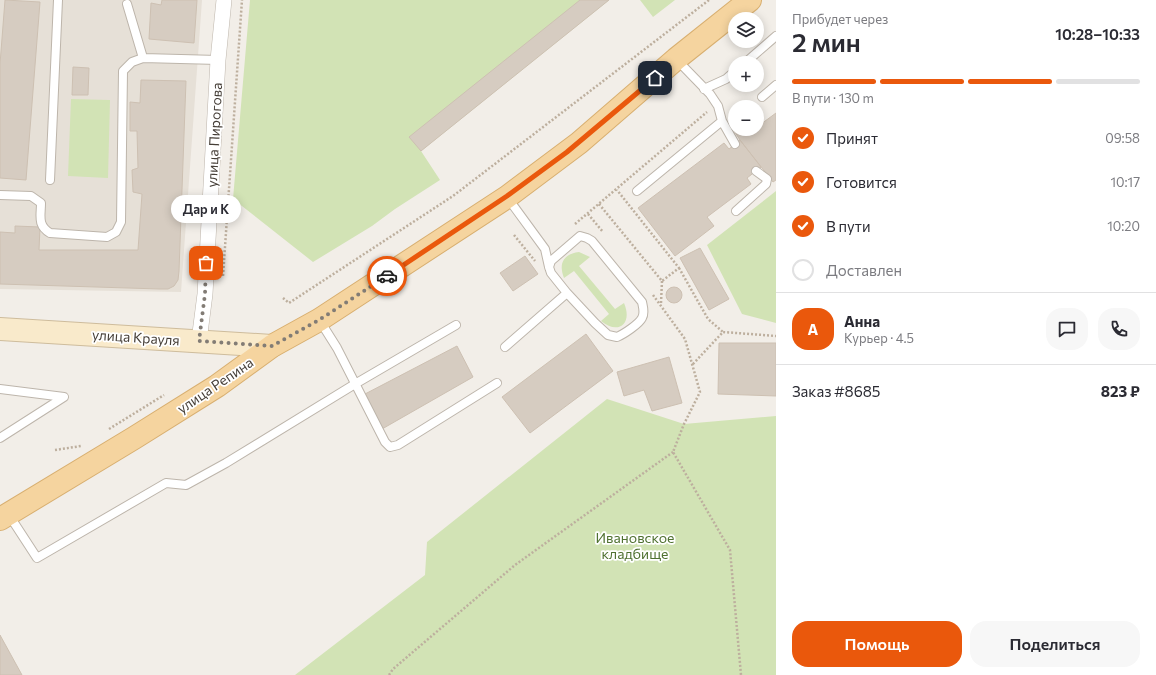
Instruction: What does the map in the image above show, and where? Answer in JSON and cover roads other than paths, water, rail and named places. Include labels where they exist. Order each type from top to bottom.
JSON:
[{"type":"main road","name":"улица Репина","points":[[4,517],[217,386],[272,346],[319,320],[507,196],[579,143],[676,59],[750,0]]},
{"type":"main road","name":"улица Крауля","points":[[0,329],[272,346]]},
{"type":"street","name":"улица Пирогова","points":[[199,341],[205,294],[218,60],[224,0]]},
{"type":"lane","points":[[50,180],[58,0]]},
{"type":"lane","points":[[127,4],[143,58]]},
{"type":"lane","points":[[753,56],[776,36]]},
{"type":"lane","points":[[0,195],[31,196],[41,203],[41,224],[44,230],[50,233],[107,237],[116,232],[121,222],[123,71],[132,62],[143,58],[218,60]]},
{"type":"lane","points":[[676,59],[710,94],[718,106],[722,121],[735,144]]},
{"type":"lane","points":[[704,89],[728,77]]},
{"type":"lane","points":[[762,97],[776,85]]},
{"type":"lane","points":[[637,191],[722,121]]},
{"type":"lane","points":[[736,211],[766,184],[767,179],[756,171]]},
{"type":"lane","points":[[507,196],[545,249],[549,266],[552,273],[567,293],[594,323],[608,335],[617,337],[626,333],[642,318],[644,310],[642,302],[592,241],[587,238],[580,236],[551,261],[549,266]]},
{"type":"lane","points":[[505,347],[567,293]]},
{"type":"lane","points":[[319,320],[337,348],[385,442],[390,447],[398,445],[497,382]]},
{"type":"lane","points":[[4,517],[36,558],[166,483],[186,485],[226,463],[355,384],[456,325]]},
{"type":"lane","points":[[0,389],[64,397],[0,438]]},
{"type":"place","name":"Дар и К","points":[[206,263]]},
{"type":"park label","name":"Ивановское кладбище","points":[[635,546]]}]
